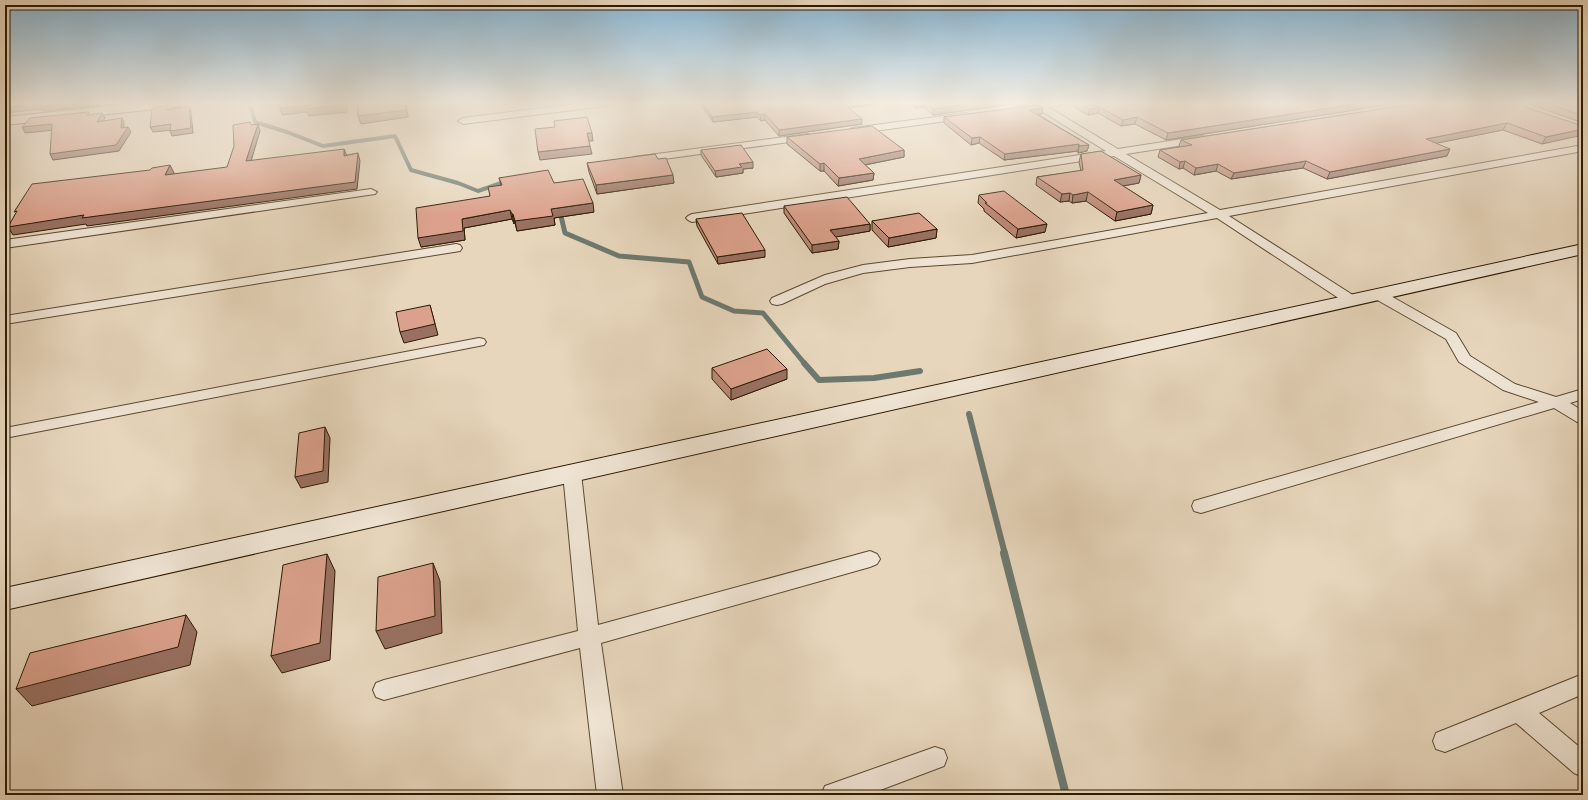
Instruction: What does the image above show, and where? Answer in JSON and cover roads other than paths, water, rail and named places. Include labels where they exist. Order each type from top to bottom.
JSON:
[{"type":"street","points":[[625,161],[780,140]]},
{"type":"street","points":[[1097,140],[1220,215],[1351,300]]},
{"type":"street","points":[[692,218],[1189,140]]},
{"type":"street","points":[[777,301],[820,281],[846,272],[870,267],[972,260],[1583,148]]},
{"type":"street","points":[[5,244],[371,192]]},
{"type":"street","points":[[5,320],[456,248]]},
{"type":"street","points":[[5,599],[1583,249]]},
{"type":"street","points":[[1377,294],[1451,336],[1464,359],[1509,387],[1556,402],[1583,418]]},
{"type":"street","points":[[5,433],[479,342]]},
{"type":"street","points":[[1201,506],[1583,394]]},
{"type":"street","points":[[572,473],[589,637],[610,795]]},
{"type":"street","points":[[384,690],[589,637],[870,559]]},
{"type":"street","points":[[1445,741],[1583,684]]},
{"type":"street","points":[[1518,710],[1583,765]]},
{"type":"street","points":[[834,795],[935,758]]},
{"type":"waterway","points":[[308,140],[323,146],[364,140]]},
{"type":"waterway","points":[[397,140],[411,170],[458,183],[478,191],[507,181]]},
{"type":"waterway","points":[[559,210],[561,217]]},
{"type":"waterway","points":[[561,216],[565,233],[619,256],[689,262],[702,297],[734,311],[763,313],[805,364]]},
{"type":"waterway","points":[[804,363],[819,380],[874,378],[920,371]]},
{"type":"waterway","points":[[969,414],[1005,554]]},
{"type":"waterway","points":[[1004,553],[1066,795]]}]
